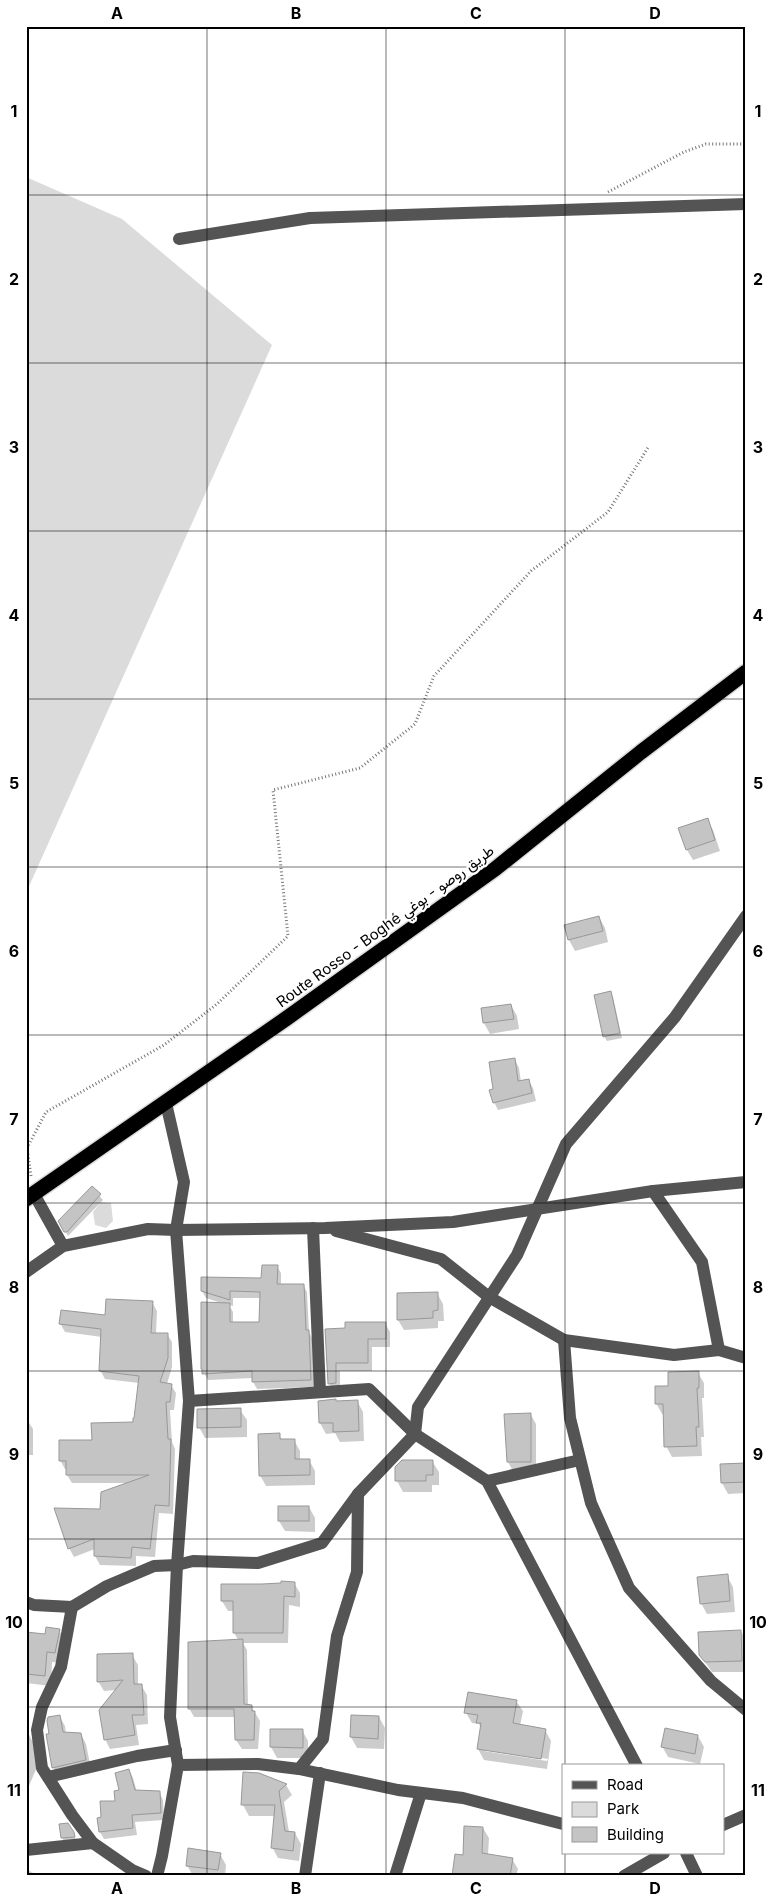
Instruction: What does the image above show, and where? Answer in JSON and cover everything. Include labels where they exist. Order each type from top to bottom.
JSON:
[{"type":"highway","name":"Route Rosso - Boghé طريق روصو - بوغي","points":[[30,1197],[166,1103],[495,869],[641,752],[746,672]]},
{"type":"street","points":[[179,239],[310,218],[745,207]]},
{"type":"street","points":[[26,1602],[34,1605],[72,1607],[108,1586],[154,1566],[177,1565],[192,1561],[258,1563],[322,1543],[358,1494],[415,1434],[418,1407],[517,1255],[566,1144],[675,1018],[746,916]]},
{"type":"street","points":[[157,1876],[178,1765],[170,1717],[177,1565],[189,1401],[176,1230],[184,1182],[166,1103]]},
{"type":"street","points":[[26,1272],[63,1246],[148,1229],[319,1228],[453,1222],[652,1190],[746,1182]]},
{"type":"street","points":[[652,1190],[702,1262],[719,1350]]},
{"type":"street","points":[[30,1197],[63,1246]]},
{"type":"street","points":[[319,1228],[441,1259],[489,1297],[564,1340],[674,1355],[719,1350],[746,1358]]},
{"type":"street","points":[[319,1228],[320,1392]]},
{"type":"street","points":[[564,1340],[570,1418],[591,1503],[629,1588],[711,1680],[746,1710]]},
{"type":"street","points":[[189,1401],[369,1389],[415,1434],[487,1481],[636,1764]]},
{"type":"street","points":[[487,1481],[580,1460]]},
{"type":"street","points":[[299,1769],[323,1739],[337,1636],[357,1572],[358,1494]]},
{"type":"street","points":[[72,1607],[61,1667],[42,1707],[37,1730],[42,1768],[72,1815],[93,1842],[132,1870],[146,1876]]},
{"type":"street","points":[[48,1777],[121,1760],[176,1750]]},
{"type":"street","points":[[178,1765],[258,1764],[299,1769],[398,1790],[463,1798],[562,1824]]},
{"type":"street","points":[[305,1876],[320,1773]]},
{"type":"street","points":[[395,1876],[421,1793]]},
{"type":"street","points":[[724,1825],[746,1816]]},
{"type":"street","points":[[26,1850],[93,1842]]},
{"type":"street","points":[[624,1876],[662,1854]]},
{"type":"street","points":[[686,1854],[697,1876]]},
{"type":"path","points":[[601,196],[684,152],[706,144],[746,144]]},
{"type":"path","points":[[30,1197],[27,1148],[46,1112],[164,1044],[218,1004],[288,936],[273,790],[360,768],[415,724],[434,676],[531,571],[608,512],[649,446]]},
{"type":"green space","points":[[26,177],[122,219],[272,345],[26,893]]},
{"type":"green space","points":[[101,1202],[111,1203],[113,1221],[106,1228],[95,1225],[93,1212]]},
{"type":"building","points":[[708,818],[715,840],[686,850],[678,828]]},
{"type":"building","points":[[599,916],[603,931],[568,940],[564,925]]},
{"type":"building","points":[[611,991],[620,1033],[603,1037],[594,995]]},
{"type":"building","points":[[511,1004],[514,1019],[483,1023],[481,1008]]},
{"type":"building","points":[[515,1058],[518,1081],[529,1079],[532,1093],[493,1103],[489,1090],[493,1089],[489,1062]]},
{"type":"building","points":[[92,1186],[101,1194],[67,1232],[64,1232],[58,1221]]},
{"type":"building","points":[[262,1265],[278,1265],[277,1284],[304,1284],[306,1330],[309,1330],[311,1380],[252,1382],[252,1371],[202,1374],[201,1302],[230,1303],[230,1322],[259,1322],[260,1292],[230,1291],[230,1300],[201,1291],[201,1277],[261,1278]]},
{"type":"building","points":[[438,1292],[438,1310],[433,1311],[433,1318],[397,1320],[397,1293]]},
{"type":"building","points":[[106,1299],[153,1301],[151,1333],[168,1333],[168,1358],[160,1382],[172,1384],[170,1402],[166,1402],[168,1439],[171,1439],[169,1506],[155,1505],[150,1549],[132,1547],[131,1558],[94,1556],[94,1539],[68,1549],[54,1508],[100,1509],[101,1492],[149,1475],[66,1475],[66,1461],[59,1461],[59,1440],[92,1440],[91,1423],[133,1422],[139,1376],[99,1371],[101,1329],[59,1324],[61,1310],[105,1315]]},
{"type":"building","points":[[345,1322],[386,1322],[386,1339],[368,1339],[368,1363],[336,1363],[336,1383],[328,1384],[325,1329],[345,1328]]},
{"type":"building","points":[[699,1371],[699,1388],[697,1388],[699,1427],[696,1427],[697,1446],[664,1447],[663,1404],[655,1404],[655,1386],[668,1386],[668,1372]]},
{"type":"building","points":[[336,1399],[336,1401],[358,1400],[359,1431],[333,1432],[333,1423],[319,1423],[318,1401]]},
{"type":"building","points":[[241,1408],[241,1427],[197,1428],[197,1409]]},
{"type":"building","points":[[531,1413],[531,1462],[507,1462],[504,1414]]},
{"type":"building","points":[[280,1433],[280,1439],[295,1439],[295,1459],[310,1459],[310,1475],[259,1476],[258,1434]]},
{"type":"building","points":[[402,1460],[433,1460],[433,1475],[426,1475],[426,1481],[395,1481],[395,1467]]},
{"type":"building","points":[[746,1463],[746,1482],[721,1483],[720,1464]]},
{"type":"building","points":[[278,1506],[309,1506],[309,1521],[278,1521]]},
{"type":"building","points":[[728,1574],[730,1601],[700,1604],[697,1577]]},
{"type":"building","points":[[281,1581],[295,1582],[295,1597],[284,1596],[283,1633],[233,1633],[233,1601],[221,1601],[221,1584],[262,1584],[281,1583]]},
{"type":"building","points":[[46,1627],[60,1629],[55,1653],[47,1652],[45,1676],[26,1674],[26,1632],[45,1634]]},
{"type":"building","points":[[741,1630],[742,1661],[705,1662],[699,1655],[698,1632]]},
{"type":"building","points":[[243,1639],[244,1704],[252,1705],[252,1711],[255,1711],[254,1740],[235,1740],[234,1709],[188,1709],[188,1642]]},
{"type":"building","points":[[133,1653],[134,1684],[142,1684],[144,1715],[132,1715],[135,1735],[104,1740],[99,1710],[123,1680],[97,1682],[97,1654]]},
{"type":"building","points":[[468,1692],[517,1700],[513,1723],[546,1729],[541,1759],[477,1749],[481,1723],[476,1723],[478,1715],[464,1713]]},
{"type":"building","points":[[60,1715],[63,1732],[81,1733],[86,1760],[52,1768],[46,1734],[49,1734],[47,1721],[48,1717]]},
{"type":"building","points":[[351,1715],[379,1716],[378,1739],[350,1737]]},
{"type":"building","points":[[665,1728],[698,1735],[695,1754],[661,1747]]},
{"type":"building","points":[[270,1729],[303,1729],[303,1748],[270,1747]]},
{"type":"building","points":[[129,1769],[135,1790],[160,1791],[161,1813],[132,1815],[133,1828],[99,1832],[97,1818],[101,1817],[100,1801],[115,1801],[114,1791],[119,1790],[115,1773]]},
{"type":"building","points":[[243,1772],[259,1773],[287,1784],[279,1791],[285,1831],[295,1832],[293,1851],[271,1848],[275,1805],[241,1805]]},
{"type":"building","points":[[68,1823],[75,1837],[61,1838],[59,1824]]},
{"type":"building","points":[[464,1826],[483,1827],[482,1853],[513,1858],[510,1876],[452,1876],[455,1854],[463,1855]]},
{"type":"building","points":[[188,1848],[221,1853],[218,1870],[186,1866]]}]
